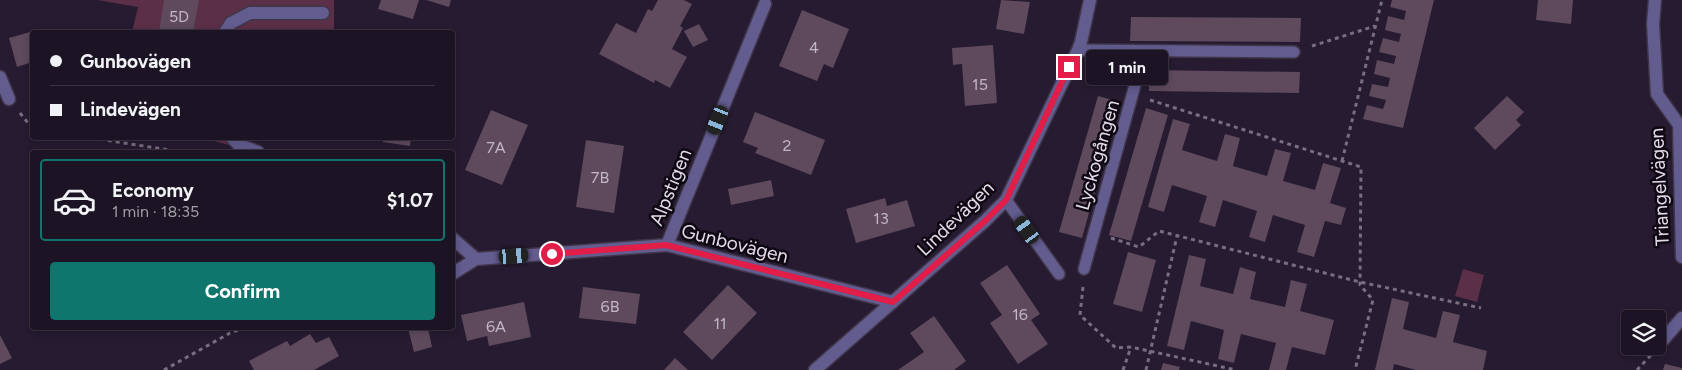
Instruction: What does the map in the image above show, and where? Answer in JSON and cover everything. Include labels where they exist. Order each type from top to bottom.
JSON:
[{"type":"street","name":"Lindevägen","points":[[815,370],[985,221],[1006,200],[1078,50],[1090,0]]},
{"type":"street","name":"Triangelvägen","points":[[1655,0],[1652,24],[1658,94],[1678,125],[1682,257]]},
{"type":"street","name":"Alpstigen","points":[[666,245],[765,4]]},
{"type":"street","points":[[226,30],[231,23],[250,13],[323,13]]},
{"type":"street","points":[[0,77],[8,99]]},
{"type":"street","points":[[234,140],[239,145],[253,150]]},
{"type":"street","points":[[455,241],[476,259]]},
{"type":"street","name":"Gunbovägen","points":[[455,272],[476,259],[666,245],[893,302]]},
{"type":"street","points":[[1666,338],[1682,318]]},
{"type":"lane","points":[[1078,50],[1294,52]]},
{"type":"lane","name":"Lyckogången","points":[[1084,269],[1135,85],[1124,51]]},
{"type":"lane","points":[[1006,200],[1059,274]]},
{"type":"path","points":[[1342,161],[1382,0]]},
{"type":"path","points":[[1294,52],[1376,26]]},
{"type":"path","points":[[1132,94],[1361,167],[1360,284],[1373,300],[1354,370]]},
{"type":"path","points":[[105,140],[169,150]]},
{"type":"path","points":[[1094,233],[1139,247],[1159,231],[1360,282],[1481,308]]},
{"type":"path","points":[[1146,370],[1176,236]]},
{"type":"path","points":[[1084,269],[1080,315],[1116,348],[1131,347],[1236,370]]},
{"type":"path","points":[[164,370],[238,330]]},
{"type":"path","points":[[1123,370],[1131,347]]},
{"type":"shaded area","points":[[97,0],[334,0],[334,30],[132,30],[138,7]]},
{"type":"shaded area","points":[[210,140],[230,140],[229,145]]},
{"type":"shaded area","points":[[1463,269],[1484,275],[1477,302],[1455,296]]},
{"type":"building","points":[[164,0],[199,0],[193,30],[159,30]]},
{"type":"building","points":[[381,0],[419,0],[413,19],[378,9]]},
{"type":"building","points":[[426,0],[451,0],[449,7]]},
{"type":"building","points":[[658,0],[684,0],[692,4],[680,26],[683,28],[672,49],[687,57],[670,88],[655,80],[654,83],[599,54],[616,23],[636,33],[648,9],[652,11]]},
{"type":"building","points":[[1001,0],[1030,2],[1024,34],[996,29]]},
{"type":"building","points":[[1392,0],[1434,0],[1403,128],[1363,119],[1367,105],[1383,109],[1386,100],[1369,96],[1372,84],[1388,87],[1390,78],[1374,74],[1377,60],[1394,64],[1396,56],[1379,52],[1383,38],[1399,42],[1401,34],[1385,30],[1388,16],[1404,20],[1406,11],[1390,7]]},
{"type":"building","points":[[1538,0],[1573,0],[1571,24],[1536,20]]},
{"type":"building","points":[[802,10],[849,29],[833,68],[824,64],[817,81],[779,66]]},
{"type":"building","points":[[1131,17],[1301,18],[1300,42],[1130,41]]},
{"type":"building","points":[[699,24],[708,40],[693,47],[684,31]]},
{"type":"building","points":[[30,32],[30,63],[17,67],[9,38]]},
{"type":"building","points":[[993,45],[997,103],[965,106],[962,64],[953,65],[952,48]]},
{"type":"building","points":[[1149,70],[1300,72],[1299,93],[1149,91]]},
{"type":"building","points":[[1098,96],[1120,102],[1082,238],[1059,232]]},
{"type":"building","points":[[1507,96],[1524,112],[1516,120],[1521,125],[1495,150],[1474,128]]},
{"type":"building","points":[[1146,108],[1168,115],[1131,241],[1109,235]]},
{"type":"building","points":[[491,110],[528,125],[502,185],[465,170]]},
{"type":"building","points":[[755,112],[825,140],[811,175],[755,153],[758,148],[743,142]]},
{"type":"building","points":[[1173,119],[1190,124],[1182,150],[1217,161],[1225,134],[1240,138],[1233,166],[1267,176],[1275,149],[1291,153],[1283,181],[1315,190],[1323,163],[1341,168],[1330,203],[1346,208],[1341,225],[1325,221],[1314,257],[1297,252],[1305,225],[1273,215],[1265,242],[1249,237],[1257,211],[1223,200],[1215,227],[1199,222],[1207,196],[1172,185],[1164,212],[1148,207]]},
{"type":"building","points":[[383,140],[411,140],[410,146],[383,142]]},
{"type":"building","points":[[586,140],[624,146],[614,213],[576,207]]},
{"type":"building","points":[[771,180],[774,196],[731,205],[728,189]]},
{"type":"building","points":[[885,198],[887,206],[907,200],[915,226],[856,243],[846,209]]},
{"type":"building","points":[[1128,252],[1156,260],[1142,312],[1113,304]]},
{"type":"building","points":[[1189,255],[1206,259],[1200,286],[1233,294],[1240,267],[1256,272],[1250,299],[1285,307],[1291,280],[1307,284],[1300,311],[1334,320],[1325,355],[1292,347],[1286,370],[1269,370],[1276,343],[1241,334],[1234,363],[1218,359],[1224,330],[1191,321],[1184,350],[1167,346]]},
{"type":"building","points":[[1007,265],[1040,314],[1031,320],[1048,344],[1018,364],[990,323],[1002,315],[980,283]]},
{"type":"building","points":[[728,285],[757,313],[712,360],[683,332]]},
{"type":"building","points":[[583,287],[640,294],[636,324],[579,318]]},
{"type":"building","points":[[1392,298],[1409,302],[1403,329],[1436,338],[1443,311],[1460,315],[1453,342],[1487,351],[1483,370],[1416,370],[1394,364],[1393,370],[1375,370]]},
{"type":"building","points":[[524,302],[531,337],[489,346],[487,336],[467,341],[461,315]]},
{"type":"building","points":[[934,316],[966,361],[954,370],[898,370],[924,352],[910,333]]},
{"type":"building","points":[[408,330],[428,330],[432,347],[414,352]]},
{"type":"building","points":[[310,334],[316,343],[329,337],[339,356],[314,370],[254,370],[249,361],[287,341],[290,346]]},
{"type":"building","points":[[0,335],[12,358],[0,364]]},
{"type":"building","points":[[675,358],[688,370],[664,370]]},
{"type":"building","points":[[1163,363],[1180,367],[1179,370],[1161,370]]},
{"type":"building","points":[[1665,364],[1682,368],[1682,370],[1663,370]]},
{"type":"route","points":[[552,254],[666,245],[893,302],[985,221],[1006,200],[1069,67]]}]
